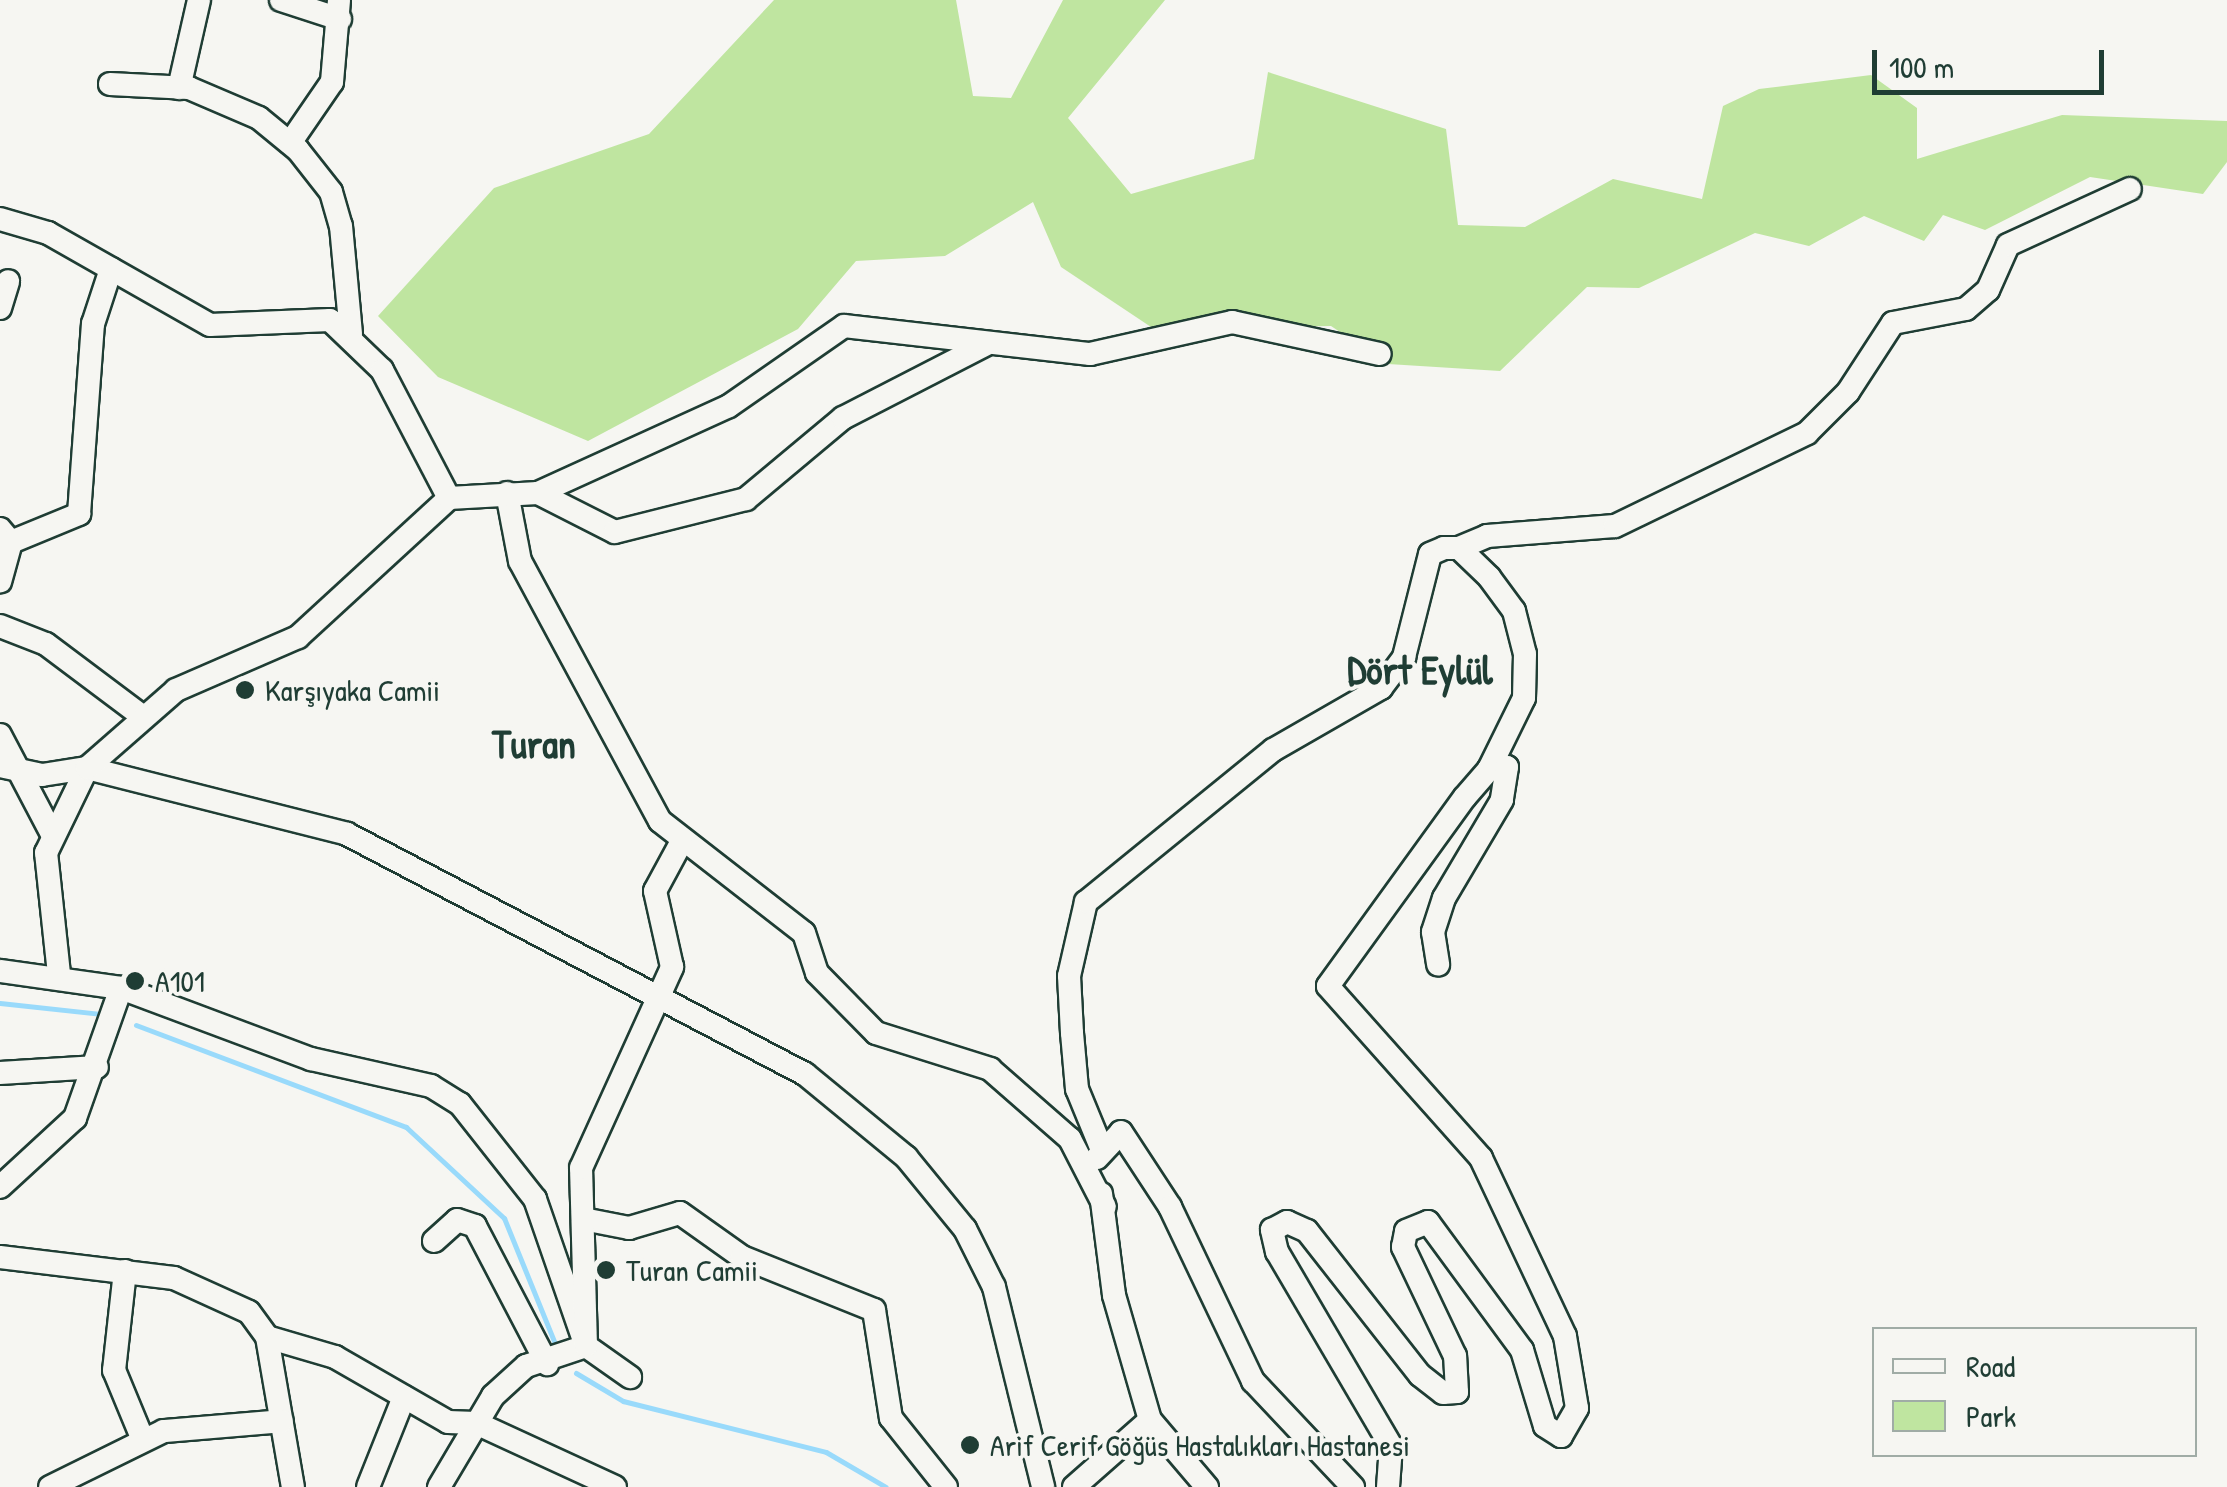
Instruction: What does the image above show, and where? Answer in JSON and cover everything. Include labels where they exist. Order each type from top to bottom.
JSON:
[{"type":"street","points":[[179,88],[200,0]]},
{"type":"street","points":[[281,0],[340,10],[332,82],[290,144]]},
{"type":"street","points":[[110,84],[179,88],[259,118],[290,144],[330,192],[351,334]]},
{"type":"street","points":[[1207,1487],[1150,1420],[1114,1294],[1100,1145],[1076,1089],[1072,1033],[1068,976],[1086,902],[1273,750],[1381,688],[1404,657],[1430,554],[1460,548],[1486,536],[1614,526],[1807,432],[1848,392],[1893,323],[1966,309],[1988,290],[2008,245],[2130,189]]},
{"type":"street","points":[[0,219],[48,233],[210,325],[330,320],[351,334],[382,370],[449,498]]},
{"type":"street","points":[[0,582],[6,535],[79,514],[92,324],[111,269]]},
{"type":"street","points":[[0,308],[8,282]]},
{"type":"street","points":[[538,494],[729,406],[844,326],[1090,354],[1232,322],[1380,354]]},
{"type":"street","points":[[59,974],[46,853],[87,768],[142,716],[232,659],[298,637],[449,498],[538,494],[616,532],[746,499],[844,418],[985,344]]},
{"type":"street","points":[[508,493],[520,561],[561,645],[681,843],[804,934],[817,974],[876,1033],[990,1069],[1070,1139],[1105,1207]]},
{"type":"street","points":[[1388,1487],[1392,1446],[1277,1252],[1272,1230],[1288,1222],[1306,1231],[1420,1374],[1443,1393],[1457,1392],[1455,1356],[1403,1247],[1406,1231],[1428,1222],[1522,1350],[1545,1426],[1560,1436],[1573,1429],[1578,1408],[1566,1336],[1481,1158],[1328,986],[1489,769],[1524,698],[1525,654],[1514,611],[1460,548]]},
{"type":"street","points":[[0,626],[46,644],[142,716]]},
{"type":"street","points":[[0,736],[10,768],[52,834]]},
{"type":"street","points":[[1438,964],[1432,932],[1444,898],[1510,778],[1507,767],[1489,769]]},
{"type":"street","points":[[10,768],[87,768],[347,834],[663,994],[805,1074],[906,1157],[965,1229],[994,1287],[1042,1487]]},
{"type":"street","points":[[586,1346],[581,1168],[663,994],[672,940],[655,891],[681,843]]},
{"type":"street","points":[[0,970],[59,974],[120,988],[311,1059],[431,1086],[460,1104],[535,1200],[586,1346],[630,1377]]},
{"type":"street","points":[[0,1187],[75,1118],[97,1068],[120,988]]},
{"type":"street","points":[[0,1074],[97,1068]]},
{"type":"street","points":[[1100,1145],[1121,1132],[1170,1207],[1253,1381],[1353,1487]]},
{"type":"street","points":[[583,1219],[629,1228],[680,1212],[742,1257],[874,1310],[890,1418],[946,1487]]},
{"type":"street","points":[[434,1241],[458,1220],[476,1226],[547,1364]]},
{"type":"street","points":[[0,1257],[126,1271],[213,1292],[248,1312],[267,1338],[293,1487]]},
{"type":"street","points":[[126,1271],[114,1370],[142,1440]]},
{"type":"street","points":[[267,1338],[335,1357],[448,1422],[476,1423],[615,1487]]},
{"type":"street","points":[[439,1487],[476,1423],[526,1366],[547,1364],[586,1346]]},
{"type":"street","points":[[368,1487],[404,1397]]},
{"type":"street","points":[[1074,1487],[1150,1420]]},
{"type":"street","points":[[50,1487],[142,1440],[188,1426],[282,1421]]},
{"type":"green space","points":[[774,0],[956,0],[973,96],[1011,98],[1063,0],[1165,0],[1068,118],[1131,194],[1254,159],[1268,72],[1446,129],[1458,225],[1525,227],[1613,179],[1702,199],[1723,106],[1759,89],[1871,75],[1917,108],[1917,159],[2062,115],[2227,121],[2227,162],[2203,194],[2090,177],[1985,230],[1943,215],[1924,241],[1864,216],[1809,246],[1755,233],[1639,288],[1587,287],[1500,371],[1388,364],[1331,326],[1154,329],[1061,267],[1033,202],[945,256],[856,261],[798,329],[588,441],[438,377],[378,316],[494,188],[649,134]]},
{"type":"waterway","points":[[0,1003],[102,1014]]},
{"type":"waterway","points":[[136,1025],[406,1127],[504,1218],[556,1346]]},
{"type":"waterway","points":[[576,1373],[623,1401],[826,1452],[886,1487]]},
{"type":"place","name":"Karşıyaka Camii","points":[[245,690]]},
{"type":"place","name":"A101","points":[[135,981]]},
{"type":"place","name":"Turan Camii","points":[[606,1270]]},
{"type":"place","name":"Arif Cerif Göğüs Hastalıkları Hastanesi","points":[[970,1445]]},
{"type":"district","name":"Dört Eylül","points":[[1420,669]]},
{"type":"district","name":"Turan","points":[[534,743]]}]
